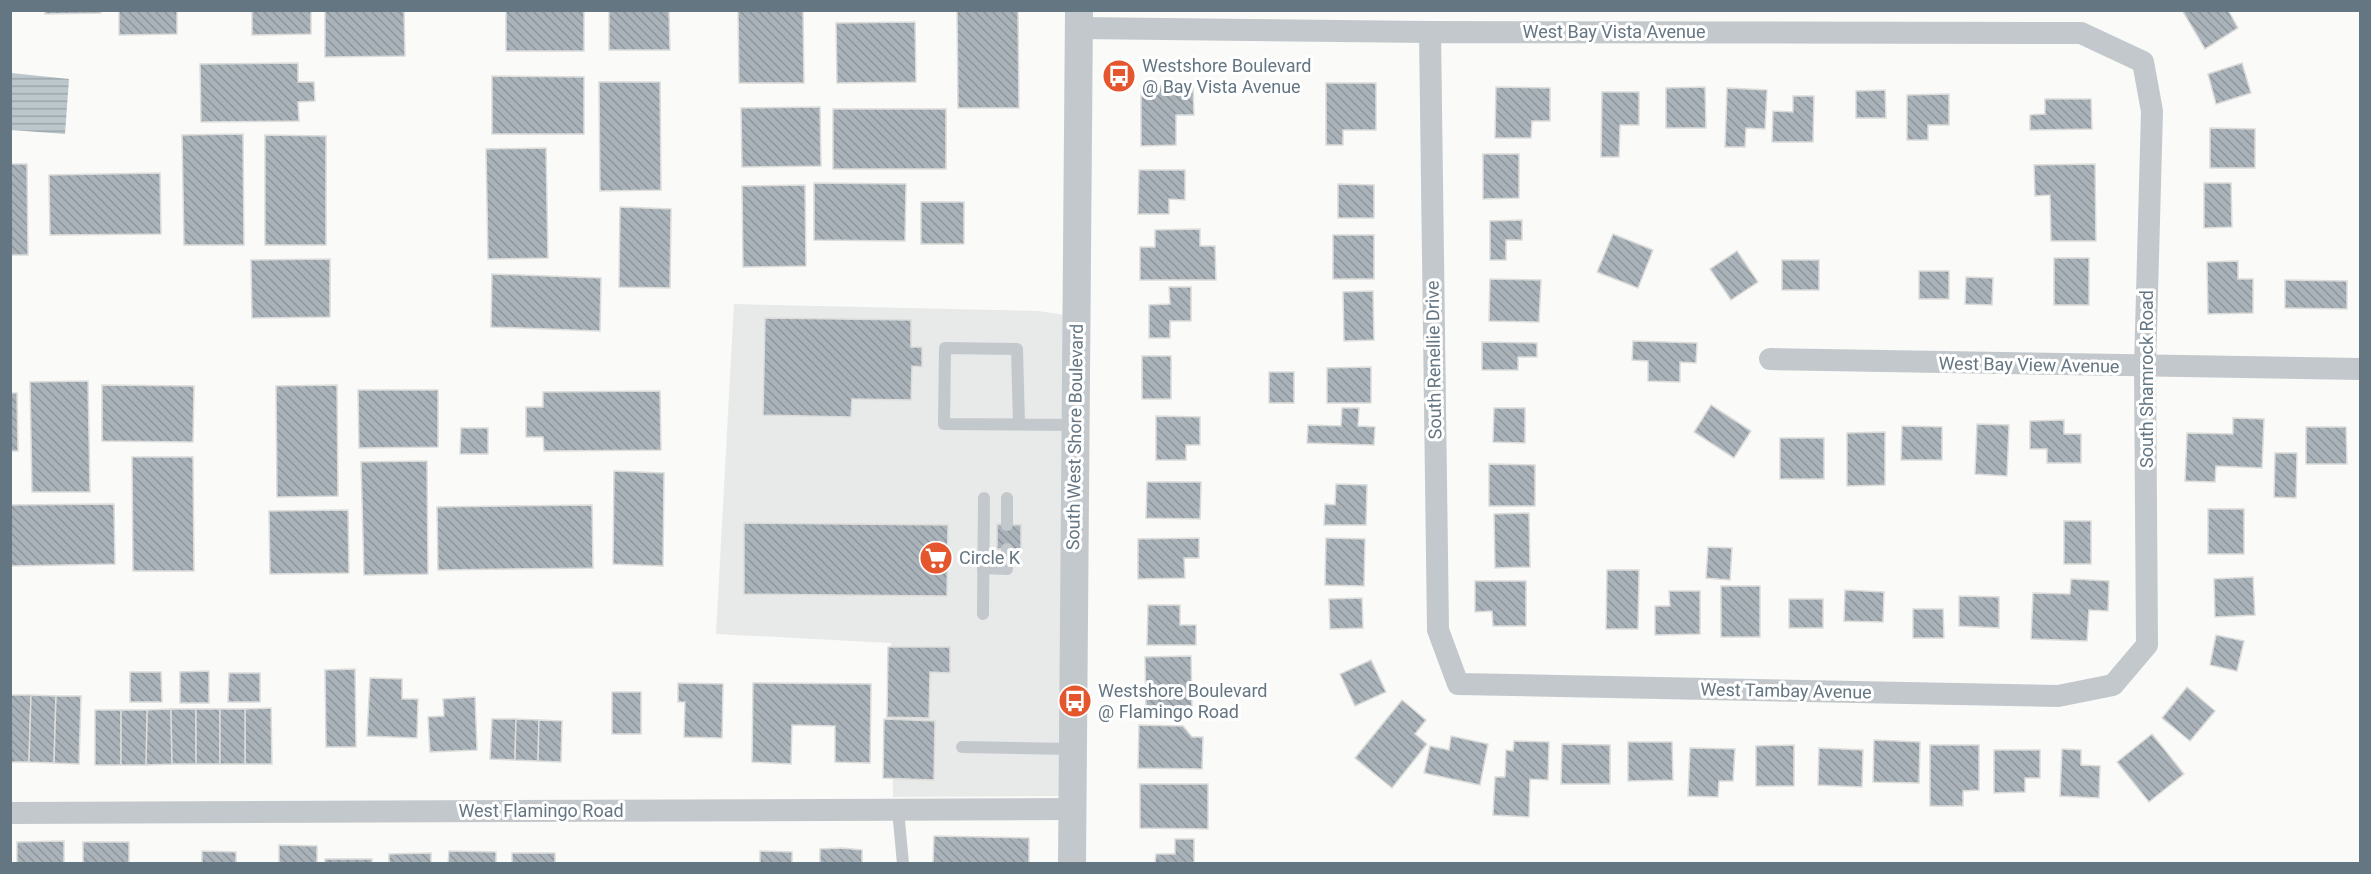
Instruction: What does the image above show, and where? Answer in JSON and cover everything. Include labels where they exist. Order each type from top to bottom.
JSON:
[{"type":"street","name":"West Bay Vista Avenue","points":[[1079,19],[1430,32],[2081,33],[2143,62]]},
{"type":"street","name":"South West Shore Boulevard","points":[[1072,864],[1079,19]]},
{"type":"street","name":"South Renellie Drive","points":[[1430,32],[1437,630],[1458,684]]},
{"type":"street","name":"South Shamrock Road","points":[[2114,685],[2147,645],[2145,367],[2152,111],[2143,62]]},
{"type":"street","name":"West Bay View Avenue","points":[[1770,359],[2361,369]]},
{"type":"street","name":"West Tambay Avenue","points":[[1458,684],[2058,696],[2114,685]]},
{"type":"street","name":"West Flamingo Road","points":[[10,813],[1071,809]]},
{"type":"lane","points":[[1019,424],[1017,349],[945,348],[944,424],[1075,425]]},
{"type":"lane","points":[[983,614],[984,498]]},
{"type":"lane","points":[[1007,498],[1007,525]]},
{"type":"lane","points":[[983,568],[1007,569],[1007,549]]},
{"type":"lane","points":[[962,747],[1072,749]]},
{"type":"lane","points":[[898,810],[903,864]]},
{"type":"shaded area","points":[[11,73],[69,79],[65,134],[11,130]]},
{"type":"shaded area","points":[[734,304],[1038,311],[1065,315],[1060,796],[893,797],[891,643],[716,634]]},
{"type":"building","points":[[45,10],[100,10],[101,13],[45,14]]},
{"type":"building","points":[[119,10],[177,10],[177,34],[119,35]]},
{"type":"building","points":[[252,10],[311,10],[311,34],[252,35]]},
{"type":"building","points":[[325,10],[404,10],[405,56],[325,57]]},
{"type":"building","points":[[506,10],[584,10],[584,51],[506,51]]},
{"type":"building","points":[[609,10],[669,10],[670,50],[609,50]]},
{"type":"building","points":[[738,10],[803,10],[804,83],[739,83]]},
{"type":"building","points":[[957,10],[1018,10],[1019,108],[958,108]]},
{"type":"building","points":[[2182,10],[2228,10],[2238,28],[2205,49]]},
{"type":"building","points":[[915,22],[916,82],[837,83],[836,23]]},
{"type":"building","points":[[298,63],[298,82],[314,82],[315,101],[298,102],[299,121],[201,122],[200,64]]},
{"type":"building","points":[[2242,63],[2251,93],[2216,104],[2208,74]]},
{"type":"building","points":[[492,76],[584,77],[584,134],[492,134]]},
{"type":"building","points":[[599,82],[660,82],[661,190],[600,191]]},
{"type":"building","points":[[1326,83],[1376,83],[1376,130],[1343,130],[1343,145],[1326,145]]},
{"type":"building","points":[[1193,85],[1194,115],[1176,115],[1176,145],[1141,146],[1141,86]]},
{"type":"building","points":[[1496,87],[1550,88],[1550,121],[1532,121],[1531,138],[1495,138]]},
{"type":"building","points":[[1705,87],[1706,128],[1666,128],[1666,88]]},
{"type":"building","points":[[1727,88],[1767,90],[1765,129],[1746,128],[1745,147],[1725,147]]},
{"type":"building","points":[[1885,90],[1886,118],[1856,118],[1856,91]]},
{"type":"building","points":[[1602,92],[1639,92],[1639,125],[1620,125],[1619,157],[1601,157]]},
{"type":"building","points":[[1949,94],[1949,125],[1928,125],[1928,140],[1907,140],[1907,95]]},
{"type":"building","points":[[1793,96],[1814,96],[1813,142],[1772,142],[1773,111],[1793,112]]},
{"type":"building","points":[[2045,99],[2091,99],[2092,129],[2030,130],[2030,115],[2045,114]]},
{"type":"building","points":[[820,107],[821,166],[742,167],[741,108]]},
{"type":"building","points":[[833,109],[946,109],[946,169],[833,169]]},
{"type":"building","points":[[2210,128],[2255,129],[2255,168],[2210,168]]},
{"type":"building","points":[[243,134],[244,245],[184,245],[182,135]]},
{"type":"building","points":[[265,135],[326,136],[326,245],[265,245]]},
{"type":"building","points":[[546,148],[548,258],[488,259],[486,149]]},
{"type":"building","points":[[1483,154],[1519,154],[1519,198],[1483,199]]},
{"type":"building","points":[[10,164],[27,164],[28,255],[10,255]]},
{"type":"building","points":[[2095,164],[2096,241],[2051,241],[2050,195],[2035,196],[2034,165]]},
{"type":"building","points":[[1139,170],[1185,170],[1185,200],[1169,199],[1169,214],[1138,214]]},
{"type":"building","points":[[160,173],[161,234],[50,235],[49,175]]},
{"type":"building","points":[[814,183],[906,184],[905,241],[814,240]]},
{"type":"building","points":[[2204,183],[2231,183],[2232,227],[2204,228]]},
{"type":"building","points":[[1338,184],[1374,185],[1374,218],[1338,218]]},
{"type":"building","points":[[805,185],[806,266],[743,267],[742,186]]},
{"type":"building","points":[[921,202],[964,202],[964,244],[921,244]]},
{"type":"building","points":[[620,207],[671,209],[670,288],[619,287]]},
{"type":"building","points":[[1522,220],[1522,240],[1506,240],[1506,260],[1490,260],[1490,221]]},
{"type":"building","points":[[1200,229],[1200,246],[1215,246],[1216,280],[1140,280],[1140,247],[1155,247],[1155,230]]},
{"type":"building","points":[[1613,234],[1653,250],[1638,288],[1597,272]]},
{"type":"building","points":[[1333,235],[1374,235],[1374,279],[1333,279]]},
{"type":"building","points":[[1737,251],[1758,282],[1731,300],[1710,269]]},
{"type":"building","points":[[2054,258],[2089,258],[2089,305],[2054,305]]},
{"type":"building","points":[[330,259],[330,317],[252,318],[251,260]]},
{"type":"building","points":[[1782,260],[1819,260],[1819,290],[1782,290]]},
{"type":"building","points":[[2238,261],[2238,279],[2253,279],[2253,313],[2208,314],[2207,262]]},
{"type":"building","points":[[1919,271],[1949,271],[1949,299],[1919,299]]},
{"type":"building","points":[[492,274],[601,278],[600,331],[491,327]]},
{"type":"building","points":[[1966,277],[1993,278],[1992,305],[1965,304]]},
{"type":"building","points":[[1490,279],[1541,280],[1539,322],[1489,321]]},
{"type":"building","points":[[2285,280],[2347,281],[2347,309],[2285,308]]},
{"type":"building","points":[[1169,287],[1191,287],[1191,321],[1170,321],[1170,338],[1149,338],[1149,305],[1170,304]]},
{"type":"building","points":[[1373,291],[1374,340],[1344,341],[1343,292]]},
{"type":"building","points":[[765,318],[911,320],[911,347],[922,347],[922,367],[912,366],[911,400],[852,399],[851,417],[763,415]]},
{"type":"building","points":[[1633,341],[1697,343],[1696,363],[1680,362],[1680,382],[1648,381],[1648,361],[1632,360]]},
{"type":"building","points":[[1482,342],[1537,343],[1537,357],[1518,357],[1518,370],[1482,370]]},
{"type":"building","points":[[1142,356],[1171,356],[1171,399],[1142,399]]},
{"type":"building","points":[[1371,367],[1371,403],[1327,403],[1327,368]]},
{"type":"building","points":[[1269,372],[1294,372],[1294,403],[1269,403]]},
{"type":"building","points":[[88,381],[90,492],[32,492],[30,382]]},
{"type":"building","points":[[102,385],[194,386],[193,442],[102,441]]},
{"type":"building","points":[[337,385],[338,496],[277,497],[276,386]]},
{"type":"building","points":[[358,390],[438,390],[438,447],[359,448]]},
{"type":"building","points":[[660,391],[661,450],[544,451],[543,437],[526,437],[526,407],[543,407],[543,392]]},
{"type":"building","points":[[10,393],[17,393],[18,451],[10,451]]},
{"type":"building","points":[[1711,405],[1751,431],[1734,458],[1694,432]]},
{"type":"building","points":[[1342,408],[1359,408],[1358,426],[1375,427],[1374,445],[1307,443],[1308,425],[1341,426]]},
{"type":"building","points":[[1494,408],[1525,408],[1525,443],[1493,442]]},
{"type":"building","points":[[1156,416],[1200,417],[1200,445],[1186,445],[1186,460],[1156,460]]},
{"type":"building","points":[[2233,418],[2264,419],[2262,468],[2216,466],[2215,482],[2185,481],[2187,433],[2233,434]]},
{"type":"building","points":[[2064,420],[2064,434],[2081,434],[2081,463],[2047,463],[2047,449],[2030,449],[2030,421]]},
{"type":"building","points":[[1977,424],[2009,425],[2007,476],[1975,474]]},
{"type":"building","points":[[1902,426],[1942,427],[1942,460],[1901,460]]},
{"type":"building","points":[[2306,427],[2346,427],[2347,464],[2306,464]]},
{"type":"building","points":[[461,428],[488,428],[488,454],[460,454]]},
{"type":"building","points":[[1885,432],[1885,485],[1847,486],[1847,433]]},
{"type":"building","points":[[1780,438],[1824,438],[1824,479],[1780,479]]},
{"type":"building","points":[[2275,453],[2297,453],[2296,498],[2274,497]]},
{"type":"building","points":[[132,457],[193,457],[194,571],[133,571]]},
{"type":"building","points":[[427,461],[428,574],[364,575],[361,462]]},
{"type":"building","points":[[1489,464],[1535,465],[1535,506],[1489,506]]},
{"type":"building","points":[[614,471],[664,473],[663,566],[613,564]]},
{"type":"building","points":[[1147,482],[1201,482],[1200,519],[1146,518]]},
{"type":"building","points":[[1336,484],[1367,485],[1366,525],[1324,525],[1325,504],[1335,505]]},
{"type":"building","points":[[114,504],[115,564],[10,566],[10,505]]},
{"type":"building","points":[[592,505],[593,568],[438,570],[437,507]]},
{"type":"building","points":[[2208,509],[2244,509],[2244,554],[2208,554]]},
{"type":"building","points":[[348,510],[349,573],[270,574],[269,511]]},
{"type":"building","points":[[1529,513],[1530,567],[1495,568],[1494,514]]},
{"type":"building","points":[[2064,521],[2091,521],[2091,564],[2064,564]]},
{"type":"building","points":[[744,523],[948,525],[947,596],[744,594]]},
{"type":"building","name":"Circle K","points":[[997,524],[1021,525],[1021,549],[997,549]]},
{"type":"building","points":[[1199,538],[1199,558],[1184,558],[1185,578],[1138,579],[1138,539]]},
{"type":"building","points":[[1326,538],[1365,539],[1364,586],[1325,585]]},
{"type":"building","points":[[1708,547],[1732,548],[1730,580],[1706,578]]},
{"type":"building","points":[[1607,570],[1639,570],[1638,629],[1606,629]]},
{"type":"building","points":[[2253,577],[2255,615],[2215,617],[2214,579]]},
{"type":"building","points":[[2071,579],[2109,581],[2108,611],[2089,610],[2087,641],[2031,639],[2033,593],[2070,594]]},
{"type":"building","points":[[1475,581],[1526,581],[1526,626],[1493,626],[1492,611],[1475,612]]},
{"type":"building","points":[[1721,586],[1760,586],[1760,637],[1721,637]]},
{"type":"building","points":[[1845,590],[1884,592],[1883,622],[1844,621]]},
{"type":"building","points":[[1669,591],[1700,591],[1700,634],[1655,635],[1655,606],[1670,606]]},
{"type":"building","points":[[1959,596],[1999,597],[1999,628],[1959,626]]},
{"type":"building","points":[[1362,598],[1363,628],[1330,629],[1329,599]]},
{"type":"building","points":[[1789,599],[1823,599],[1823,628],[1789,628]]},
{"type":"building","points":[[1148,605],[1180,605],[1180,625],[1196,625],[1196,645],[1147,645]]},
{"type":"building","points":[[1913,609],[1943,609],[1944,638],[1913,638]]},
{"type":"building","points":[[2216,635],[2244,641],[2237,671],[2210,665]]},
{"type":"building","points":[[888,647],[950,647],[950,673],[930,672],[929,718],[887,717]]},
{"type":"building","points":[[1191,656],[1192,708],[1146,708],[1145,657]]},
{"type":"building","points":[[1371,660],[1386,692],[1355,706],[1340,674]]},
{"type":"building","points":[[355,669],[356,747],[326,747],[325,670]]},
{"type":"building","points":[[209,671],[209,703],[180,703],[180,672]]},
{"type":"building","points":[[130,672],[161,672],[162,702],[130,702]]},
{"type":"building","points":[[229,673],[260,673],[260,702],[228,702]]},
{"type":"building","points":[[370,678],[402,679],[402,699],[418,699],[417,738],[367,736]]},
{"type":"building","points":[[678,683],[723,684],[722,738],[684,737],[685,702],[678,702]]},
{"type":"building","points":[[753,683],[871,684],[870,763],[835,762],[835,726],[792,725],[791,764],[752,762]]},
{"type":"building","points":[[2187,687],[2215,711],[2190,741],[2162,718]]},
{"type":"building","points":[[612,692],[641,692],[641,734],[612,734]]},
{"type":"building","points":[[10,695],[31,695],[29,762],[10,762]]},
{"type":"building","points":[[31,695],[56,696],[54,763],[29,762]]},
{"type":"building","points":[[56,696],[81,696],[79,764],[54,763]]},
{"type":"building","points":[[475,697],[477,750],[430,752],[428,717],[444,716],[443,699]]},
{"type":"building","points":[[1402,700],[1426,720],[1415,734],[1427,744],[1392,788],[1355,758]]},
{"type":"building","points":[[271,708],[272,764],[245,764],[245,709]]},
{"type":"building","points":[[171,709],[172,764],[146,765],[147,710]]},
{"type":"building","points":[[171,709],[196,709],[196,764],[172,764]]},
{"type":"building","points":[[196,709],[220,709],[220,764],[196,764]]},
{"type":"building","points":[[220,709],[245,709],[245,764],[220,764]]},
{"type":"building","points":[[95,710],[121,710],[121,765],[95,765]]},
{"type":"building","points":[[121,710],[147,710],[146,765],[121,765]]},
{"type":"building","points":[[492,719],[516,719],[515,760],[490,759]]},
{"type":"building","points":[[516,719],[539,720],[538,761],[515,760]]},
{"type":"building","points":[[884,719],[935,721],[934,780],[883,778]]},
{"type":"building","points":[[539,720],[562,721],[561,762],[538,761]]},
{"type":"building","points":[[1139,725],[1183,726],[1192,737],[1203,737],[1202,769],[1138,768]]},
{"type":"building","points":[[2152,734],[2184,774],[2149,802],[2117,762]]},
{"type":"building","points":[[1451,736],[1488,744],[1480,785],[1424,773],[1430,746],[1449,750]]},
{"type":"building","points":[[1874,740],[1920,742],[1919,783],[1873,782]]},
{"type":"building","points":[[1514,741],[1549,742],[1548,780],[1530,779],[1529,817],[1493,815],[1495,777],[1505,777],[1506,750],[1513,751]]},
{"type":"building","points":[[1628,742],[1672,742],[1673,780],[1628,781]]},
{"type":"building","points":[[1562,744],[1610,745],[1610,784],[1561,784]]},
{"type":"building","points":[[1794,745],[1794,786],[1756,786],[1756,746]]},
{"type":"building","points":[[1930,745],[1979,745],[1979,790],[1963,791],[1963,806],[1930,806]]},
{"type":"building","points":[[1690,748],[1735,749],[1733,781],[1719,781],[1718,797],[1688,796]]},
{"type":"building","points":[[1819,748],[1863,750],[1862,787],[1818,785]]},
{"type":"building","points":[[2062,749],[2081,750],[2081,765],[2100,766],[2099,798],[2060,796]]},
{"type":"building","points":[[1994,750],[2040,750],[2040,778],[2025,778],[2025,792],[1994,793]]},
{"type":"building","points":[[1140,784],[1208,784],[1208,829],[1140,828]]},
{"type":"building","points":[[934,836],[1029,838],[1029,864],[933,864]]},
{"type":"building","points":[[1175,839],[1194,839],[1194,864],[1155,864],[1156,854],[1175,854]]},
{"type":"building","points":[[64,841],[64,864],[17,864],[17,842]]},
{"type":"building","points":[[83,842],[129,842],[129,864],[83,864]]},
{"type":"building","points":[[279,845],[317,846],[317,864],[279,864]]},
{"type":"building","points":[[820,849],[862,850],[862,863],[867,864],[814,864],[820,863]]},
{"type":"building","points":[[202,851],[236,852],[236,864],[202,864]]},
{"type":"building","points":[[449,851],[496,852],[496,864],[448,864]]},
{"type":"building","points":[[760,851],[792,852],[792,864],[760,864]]},
{"type":"building","points":[[431,853],[431,864],[389,864],[389,854]]},
{"type":"building","points":[[512,853],[555,853],[555,864],[512,864]]},
{"type":"building","points":[[325,859],[372,859],[372,864],[325,864]]},
{"type":"place","name":"Westshore Boulevard @ Bay Vista Avenue","points":[[1119,76]]},
{"type":"place","name":"Circle K","points":[[936,558]]},
{"type":"place","name":"Westshore Boulevard @ Flamingo Road","points":[[1075,701]]}]
